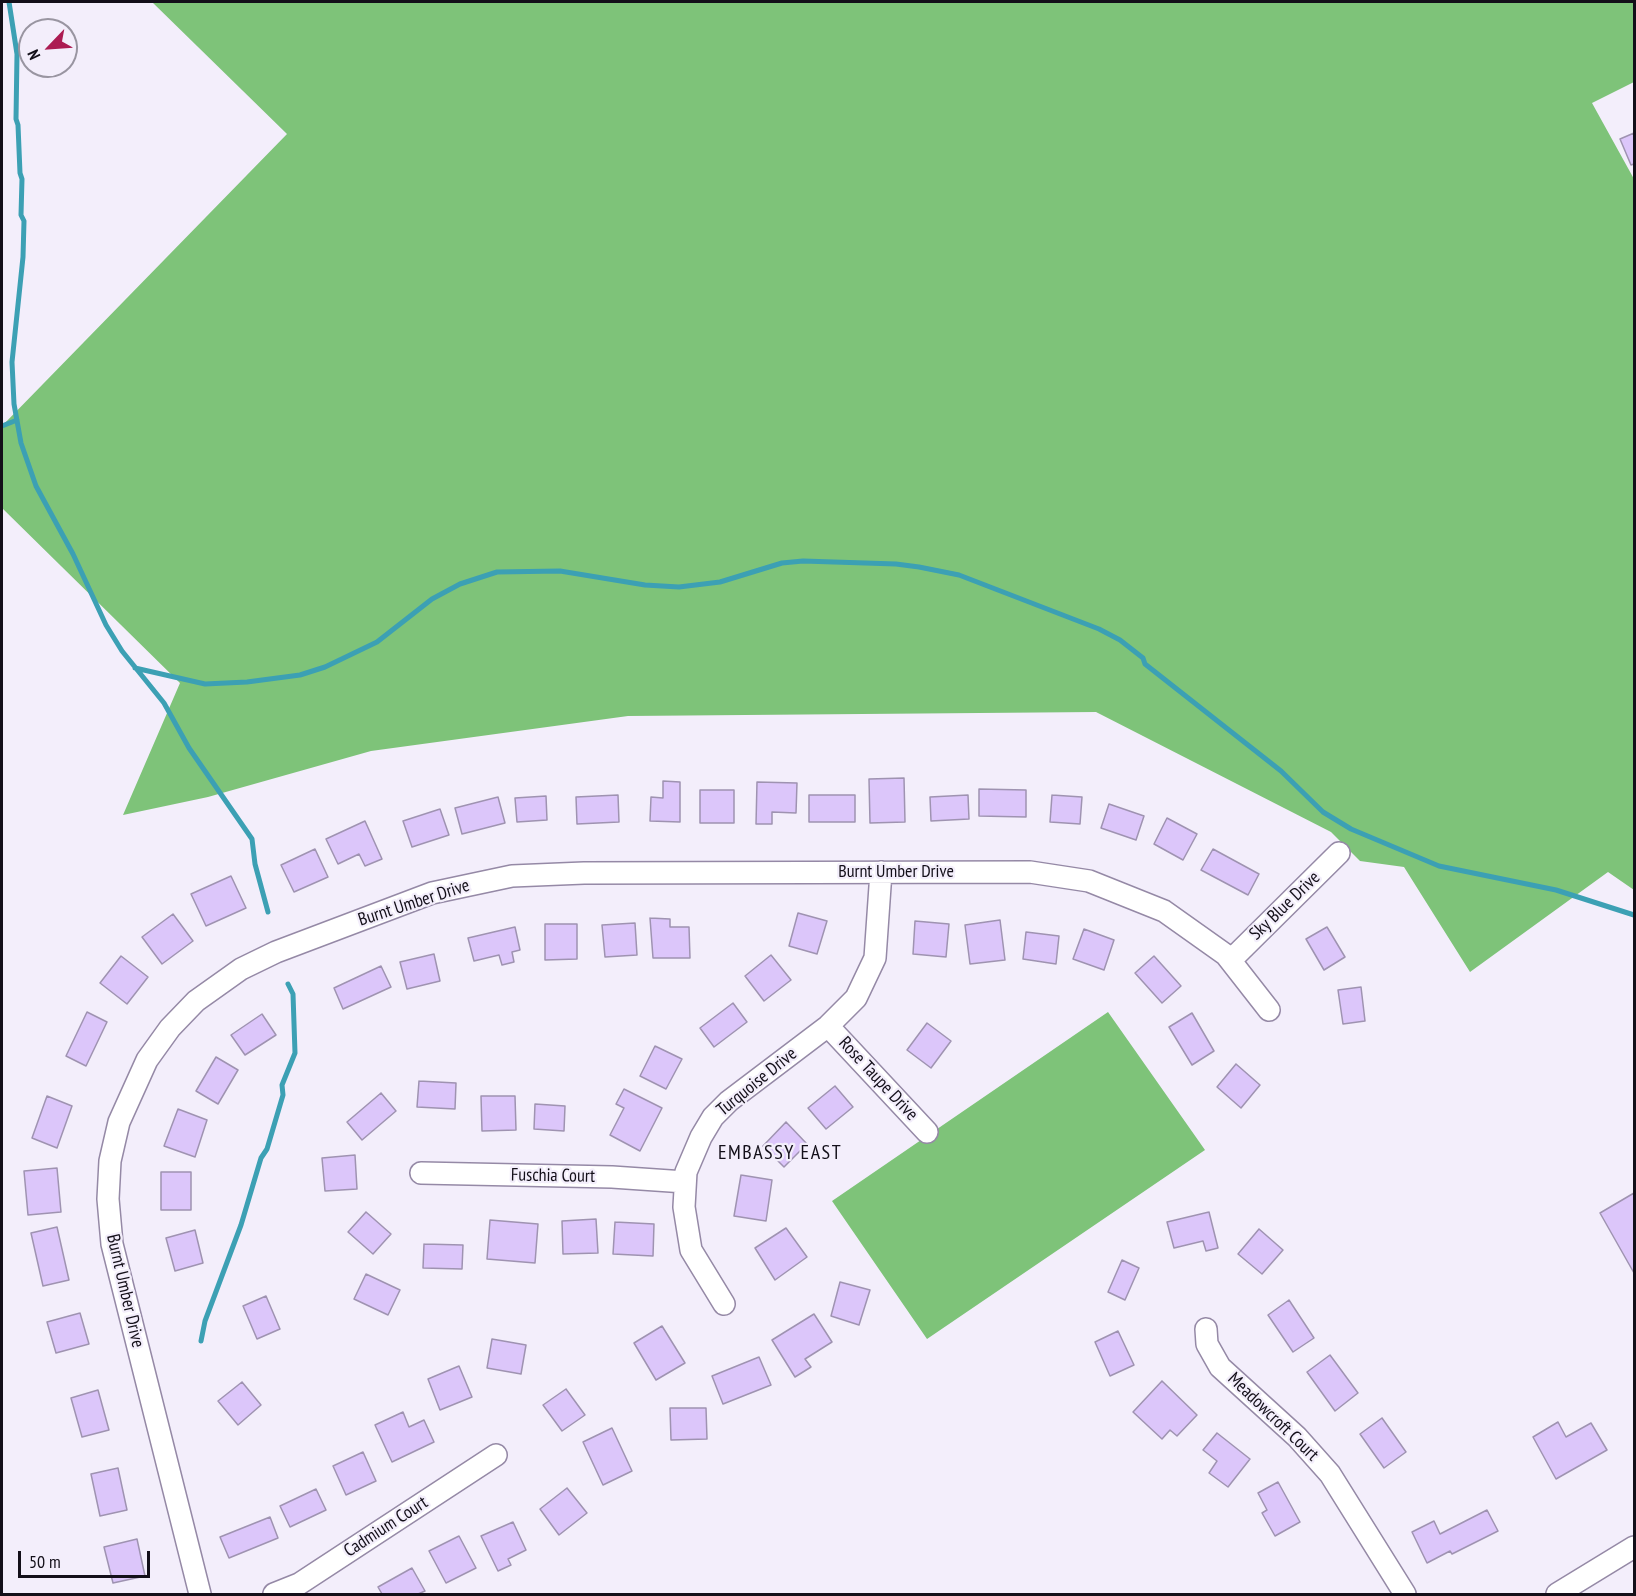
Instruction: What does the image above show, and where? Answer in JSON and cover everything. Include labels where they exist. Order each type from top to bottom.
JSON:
[{"type":"street","name":"Sky Blue Drive","points":[[1231,960],[1339,853]]},
{"type":"street","name":"Turquoise Drive","points":[[724,1304],[691,1250],[684,1207],[685,1182],[694,1152],[713,1118],[729,1101],[828,1026],[856,998],[875,958],[881,872]]},
{"type":"street","name":"Burnt Umber Drive","points":[[200,1594],[112,1244],[108,1198],[110,1161],[119,1122],[147,1060],[170,1028],[218,983],[276,952],[432,893],[470,883],[512,876],[584,873],[1030,872],[1089,881],[1164,911],[1231,960],[1269,1010]]},
{"type":"street","name":"Rose Taupe Drive","points":[[828,1026],[927,1132]]},
{"type":"street","name":"Fuschia Court","points":[[421,1173],[612,1177],[685,1182]]},
{"type":"street","name":"Meadowcroft Court","points":[[1206,1329],[1208,1344],[1220,1367],[1297,1437],[1330,1474],[1405,1594]]},
{"type":"street","name":"Cadmium Court","points":[[274,1594],[299,1584],[496,1455]]},
{"type":"street","points":[[1557,1594],[1635,1548]]},
{"type":"green space","points":[[152,2],[1634,2],[1634,82],[1592,103],[1634,179],[1634,890],[1608,872],[1470,972],[1404,867],[1360,861],[1331,832],[1096,712],[628,716],[371,751],[208,797],[123,815],[180,683],[2,508],[2,426],[287,134]]},
{"type":"green space","points":[[1108,1012],[1205,1150],[927,1339],[832,1201]]},
{"type":"building","points":[[1634,133],[1634,164],[1631,165],[1620,139]]},
{"type":"building","points":[[904,778],[905,822],[870,823],[869,779]]},
{"type":"building","points":[[663,781],[680,782],[680,822],[650,821],[651,797],[663,798]]},
{"type":"building","points":[[757,782],[797,783],[796,813],[772,812],[772,824],[756,824]]},
{"type":"building","points":[[979,789],[1026,790],[1026,817],[979,816]]},
{"type":"building","points":[[700,790],[734,790],[734,823],[700,823]]},
{"type":"building","points":[[618,795],[619,822],[577,824],[576,797]]},
{"type":"building","points":[[809,795],[855,795],[855,822],[809,822]]},
{"type":"building","points":[[968,795],[969,819],[931,821],[930,797]]},
{"type":"building","points":[[1052,795],[1082,797],[1080,824],[1050,822]]},
{"type":"building","points":[[546,796],[547,820],[517,822],[515,798]]},
{"type":"building","points":[[498,797],[505,823],[462,834],[455,808]]},
{"type":"building","points":[[1109,804],[1144,816],[1136,840],[1101,828]]},
{"type":"building","points":[[440,809],[449,835],[412,847],[403,821]]},
{"type":"building","points":[[1167,818],[1197,834],[1183,860],[1154,844]]},
{"type":"building","points":[[365,821],[382,859],[365,866],[359,854],[338,864],[326,839]]},
{"type":"building","points":[[315,849],[328,877],[294,892],[281,865]]},
{"type":"building","points":[[1213,849],[1259,874],[1248,895],[1201,870]]},
{"type":"building","points":[[231,876],[246,908],[206,926],[191,894]]},
{"type":"building","points":[[798,913],[827,921],[817,954],[789,946]]},
{"type":"building","points":[[173,914],[193,941],[162,964],[142,937]]},
{"type":"building","points":[[650,918],[670,919],[670,927],[689,927],[690,958],[653,958]]},
{"type":"building","points":[[1000,920],[1005,960],[970,964],[965,925]]},
{"type":"building","points":[[915,921],[949,924],[946,957],[913,954]]},
{"type":"building","points":[[635,923],[637,955],[605,957],[602,925]]},
{"type":"building","points":[[545,924],[577,924],[577,959],[545,960]]},
{"type":"building","points":[[515,927],[520,950],[512,952],[514,962],[502,965],[499,955],[474,961],[468,938]]},
{"type":"building","points":[[1327,927],[1345,957],[1324,970],[1306,939]]},
{"type":"building","points":[[1084,929],[1114,940],[1104,970],[1073,959]]},
{"type":"building","points":[[1026,932],[1059,936],[1056,964],[1023,959]]},
{"type":"building","points":[[434,954],[440,981],[407,989],[400,962]]},
{"type":"building","points":[[771,955],[791,980],[764,1001],[745,976]]},
{"type":"building","points":[[121,956],[148,977],[127,1004],[100,983]]},
{"type":"building","points":[[1154,956],[1181,986],[1162,1003],[1135,973]]},
{"type":"building","points":[[381,966],[391,987],[343,1009],[334,988]]},
{"type":"building","points":[[1361,987],[1365,1021],[1343,1024],[1338,990]]},
{"type":"building","points":[[733,1003],[747,1022],[714,1047],[700,1028]]},
{"type":"building","points":[[87,1012],[107,1022],[86,1066],[66,1056]]},
{"type":"building","points":[[1192,1013],[1214,1051],[1192,1065],[1169,1027]]},
{"type":"building","points":[[262,1014],[276,1035],[245,1055],[231,1035]]},
{"type":"building","points":[[927,1023],[951,1041],[931,1068],[907,1050]]},
{"type":"building","points":[[655,1046],[682,1059],[666,1089],[640,1076]]},
{"type":"building","points":[[216,1057],[238,1070],[218,1104],[196,1091]]},
{"type":"building","points":[[1236,1064],[1260,1085],[1241,1108],[1217,1087]]},
{"type":"building","points":[[419,1081],[456,1083],[455,1109],[417,1107]]},
{"type":"building","points":[[835,1086],[853,1107],[826,1129],[808,1108]]},
{"type":"building","points":[[624,1089],[662,1108],[640,1151],[610,1135],[624,1108],[616,1104]]},
{"type":"building","points":[[381,1093],[396,1111],[362,1140],[347,1122]]},
{"type":"building","points":[[47,1096],[72,1106],[57,1148],[32,1138]]},
{"type":"building","points":[[481,1096],[515,1096],[516,1130],[482,1131]]},
{"type":"building","points":[[535,1104],[565,1106],[564,1131],[534,1129]]},
{"type":"building","points":[[178,1109],[207,1120],[195,1157],[164,1146]]},
{"type":"building","points":[[786,1122],[807,1144],[784,1167],[763,1146]]},
{"type":"building","points":[[355,1155],[357,1189],[325,1191],[322,1158]]},
{"type":"building","points":[[57,1168],[61,1212],[28,1215],[24,1171]]},
{"type":"building","points":[[161,1172],[191,1172],[191,1210],[161,1210]]},
{"type":"building","points":[[741,1175],[772,1180],[766,1221],[734,1216]]},
{"type":"building","points":[[1634,1193],[1634,1273],[1600,1213]]},
{"type":"building","points":[[366,1212],[391,1234],[373,1254],[348,1232]]},
{"type":"building","points":[[1209,1212],[1218,1248],[1206,1251],[1203,1241],[1174,1248],[1167,1222]]},
{"type":"building","points":[[596,1219],[598,1253],[563,1254],[562,1221]]},
{"type":"building","points":[[490,1220],[538,1224],[535,1263],[487,1259]]},
{"type":"building","points":[[615,1222],[654,1224],[653,1256],[613,1254]]},
{"type":"building","points":[[57,1227],[69,1280],[43,1286],[31,1233]]},
{"type":"building","points":[[786,1228],[807,1257],[775,1280],[755,1248]]},
{"type":"building","points":[[1259,1229],[1283,1250],[1262,1274],[1238,1254]]},
{"type":"building","points":[[195,1230],[203,1263],[175,1271],[166,1238]]},
{"type":"building","points":[[424,1244],[463,1245],[462,1269],[423,1268]]},
{"type":"building","points":[[1122,1260],[1139,1268],[1125,1300],[1108,1292]]},
{"type":"building","points":[[366,1274],[400,1290],[388,1315],[354,1299]]},
{"type":"building","points":[[840,1282],[870,1290],[859,1325],[831,1316]]},
{"type":"building","points":[[266,1296],[280,1329],[257,1339],[243,1306]]},
{"type":"building","points":[[1289,1300],[1314,1338],[1293,1352],[1268,1315]]},
{"type":"building","points":[[80,1313],[89,1344],[56,1353],[47,1322]]},
{"type":"building","points":[[814,1314],[832,1342],[805,1359],[811,1367],[795,1377],[772,1340]]},
{"type":"building","points":[[662,1326],[685,1363],[656,1380],[634,1343]]},
{"type":"building","points":[[1118,1331],[1134,1365],[1110,1376],[1095,1342]]},
{"type":"building","points":[[492,1339],[526,1345],[521,1374],[487,1368]]},
{"type":"building","points":[[1330,1355],[1358,1393],[1335,1411],[1307,1372]]},
{"type":"building","points":[[759,1357],[771,1385],[723,1404],[712,1376]]},
{"type":"building","points":[[459,1366],[472,1397],[440,1410],[428,1379]]},
{"type":"building","points":[[1162,1381],[1197,1415],[1177,1436],[1170,1430],[1162,1439],[1133,1412]]},
{"type":"building","points":[[242,1382],[261,1405],[238,1425],[218,1401]]},
{"type":"building","points":[[566,1389],[585,1415],[562,1431],[543,1405]]},
{"type":"building","points":[[98,1390],[109,1430],[82,1437],[71,1398]]},
{"type":"building","points":[[670,1408],[706,1408],[707,1439],[671,1440]]},
{"type":"building","points":[[403,1412],[409,1427],[424,1420],[434,1442],[392,1462],[375,1425]]},
{"type":"building","points":[[1382,1418],[1406,1452],[1384,1468],[1360,1434]]},
{"type":"building","points":[[1558,1422],[1566,1437],[1591,1423],[1607,1450],[1556,1479],[1533,1437]]},
{"type":"building","points":[[612,1428],[632,1471],[603,1485],[583,1442]]},
{"type":"building","points":[[1217,1433],[1250,1459],[1228,1487],[1209,1473],[1217,1461],[1203,1450]]},
{"type":"building","points":[[363,1452],[376,1481],[346,1495],[333,1466]]},
{"type":"building","points":[[118,1468],[127,1510],[100,1516],[91,1474]]},
{"type":"building","points":[[1278,1482],[1300,1522],[1275,1536],[1262,1513],[1267,1510],[1258,1493]]},
{"type":"building","points":[[567,1488],[587,1513],[559,1535],[540,1509]]},
{"type":"building","points":[[316,1489],[326,1510],[290,1527],[280,1506]]},
{"type":"building","points":[[1487,1510],[1498,1531],[1452,1554],[1450,1551],[1427,1563],[1412,1532],[1434,1521],[1440,1534]]},
{"type":"building","points":[[270,1517],[278,1538],[229,1558],[220,1537]]},
{"type":"building","points":[[513,1522],[526,1550],[508,1559],[511,1565],[498,1571],[481,1536]]},
{"type":"building","points":[[459,1536],[476,1568],[446,1583],[429,1551]]},
{"type":"building","points":[[137,1539],[145,1576],[113,1583],[104,1547]]},
{"type":"building","points":[[412,1568],[425,1591],[418,1594],[382,1594],[378,1587]]},
{"type":"waterway","points":[[9,2],[17,54],[16,119],[22,179],[21,215],[24,221],[23,257],[12,362],[14,404],[21,443],[36,486],[73,554],[106,625],[122,651],[164,703],[189,748],[252,839],[255,864],[268,912]]},
{"type":"waterway","points":[[2,426],[17,420]]},
{"type":"waterway","points":[[135,668],[205,684],[247,682],[300,675],[325,667],[377,642],[432,599],[460,584],[497,572],[560,571],[645,585],[679,587],[720,582],[782,563],[803,561],[896,564],[919,567],[959,575],[1099,629],[1120,640],[1143,658],[1145,664],[1281,771],[1323,812],[1351,829],[1439,866],[1556,890],[1634,915]]},
{"type":"waterway","points":[[201,1341],[205,1321],[241,1225],[261,1158],[267,1149],[283,1095],[282,1085],[295,1053],[293,994],[288,984]]},
{"type":"district","name":"EMBASSY EAST","points":[[780,1153]]}]
